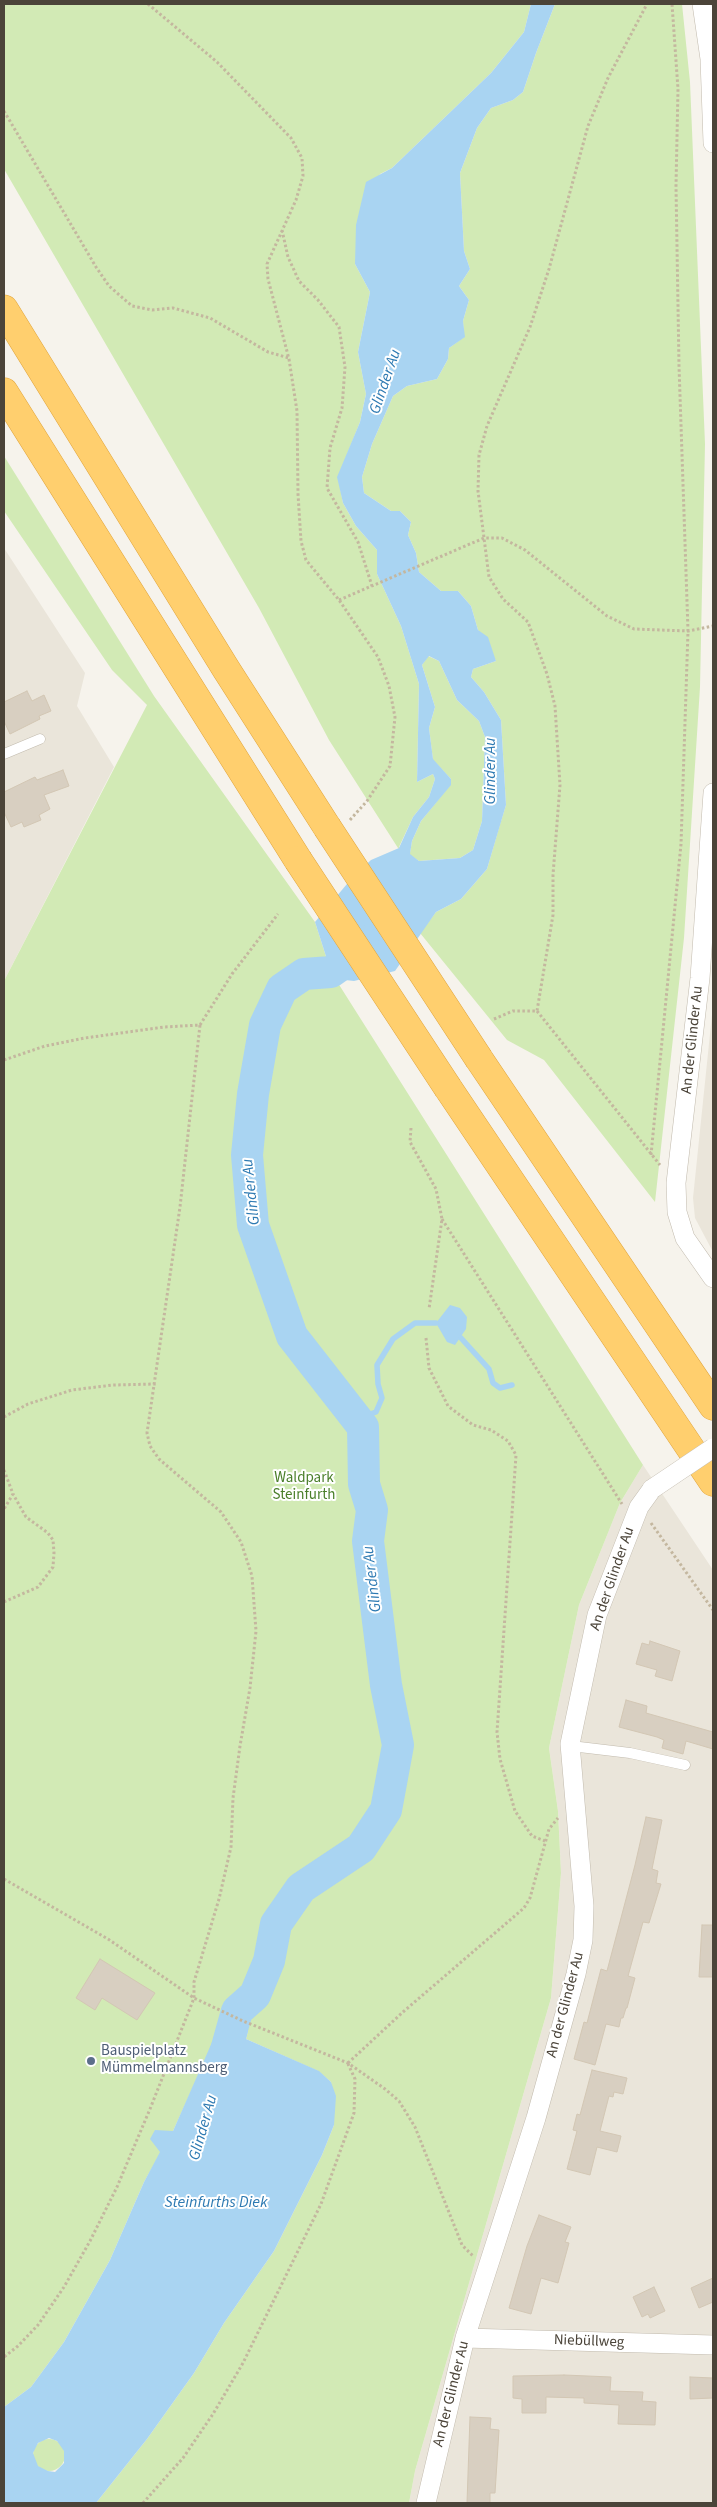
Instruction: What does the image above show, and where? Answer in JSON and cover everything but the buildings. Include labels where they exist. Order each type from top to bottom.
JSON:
[{"type":"highway","points":[[4,309],[226,669],[338,824],[479,1059],[713,1406]]},
{"type":"highway","points":[[4,392],[298,860],[448,1088],[713,1482]]},
{"type":"street","points":[[702,4],[710,58],[713,143]]},
{"type":"street","name":"An der Glinder Au","points":[[713,793],[700,978],[676,1183],[677,1212],[685,1238],[713,1278]]},
{"type":"street","name":"An der Glinder Au","points":[[426,2503],[465,2338],[536,2118],[576,1974],[583,1940],[584,1906],[571,1746],[597,1615],[636,1514],[652,1490],[713,1448]]},
{"type":"street","name":"Niebüllweg","points":[[465,2338],[713,2346]]},
{"type":"lane","points":[[4,754],[40,739]]},
{"type":"lane","points":[[571,1746],[630,1753],[685,1765]]},
{"type":"path","points":[[148,4],[217,62],[291,138],[302,158],[303,176],[296,200],[267,264],[268,279],[290,358],[297,411],[298,494],[301,541],[306,560],[339,600],[378,657],[390,686],[394,717],[390,766],[367,801],[338,824]]},
{"type":"path","points":[[647,4],[608,78],[588,126],[549,268],[530,327],[487,426],[479,455],[478,482],[489,577],[503,599],[528,622],[547,674],[555,706],[560,785],[552,875],[553,915],[537,1012],[651,1155],[676,1183]]},
{"type":"path","points":[[651,1155],[681,844],[688,631],[679,366],[676,186],[678,89],[672,4]]},
{"type":"path","points":[[4,110],[96,267],[109,286],[132,306],[152,310],[173,308],[210,318],[268,352],[290,358]]},
{"type":"path","points":[[282,230],[288,257],[299,281],[318,300],[338,327],[345,367],[344,392],[342,408],[330,448],[327,488],[358,542],[372,586]]},
{"type":"path","points":[[339,600],[484,538],[502,538],[525,550],[607,616],[634,629],[688,631],[713,626]]},
{"type":"path","points":[[4,2357],[18,2346],[38,2325],[64,2287],[90,2242],[117,2187],[194,1998],[194,1982],[220,1899],[231,1847],[233,1798],[238,1755],[254,1658],[255,1603],[248,1558],[232,1526],[221,1512],[159,1459],[150,1446],[147,1433],[156,1384],[180,1207],[200,1026],[232,974],[278,914]]},
{"type":"path","points":[[494,1019],[514,1011],[537,1012]]},
{"type":"path","points":[[4,1060],[45,1046],[85,1038],[164,1027],[200,1026]]},
{"type":"path","points":[[411,1128],[410,1142],[436,1190],[442,1219],[429,1309]]},
{"type":"path","points":[[442,1219],[636,1514],[713,1610]]},
{"type":"path","points":[[426,1338],[429,1368],[448,1406],[473,1425],[491,1430],[508,1441],[516,1455],[497,1732],[500,1759],[515,1811],[532,1836],[545,1841]]},
{"type":"path","points":[[4,1417],[28,1404],[72,1390],[113,1385],[156,1384]]},
{"type":"path","points":[[4,1470],[13,1494],[26,1517],[48,1533],[53,1540],[54,1553],[53,1567],[38,1587],[4,1602]]},
{"type":"path","points":[[4,1509],[13,1494]]},
{"type":"path","points":[[348,2064],[403,2012],[524,1908],[530,1898],[549,1829],[560,1815],[575,1805]]},
{"type":"path","points":[[4,1879],[108,1939],[194,1998],[243,2021],[348,2064],[399,2101],[415,2127],[462,2245],[487,2269]]},
{"type":"path","points":[[143,2503],[183,2458],[213,2414],[243,2363],[321,2204],[354,2113],[355,2079],[348,2064]]},
{"type":"shaded area","points":[[4,548],[85,673],[77,706],[114,767],[4,981]]},
{"type":"shaded area","points":[[713,1005],[713,1252],[695,1218],[693,1198]]},
{"type":"shaded area","points":[[643,1465],[713,1570],[713,2503],[409,2503],[415,2471],[551,1998],[561,1873],[558,1811],[549,1748],[579,1605],[620,1503]]},
{"type":"green space","points":[[4,4],[531,4],[524,32],[491,73],[392,168],[380,174],[355,264],[370,292],[358,352],[366,394],[360,422],[338,477],[343,503],[356,526],[377,550],[377,574],[401,626],[419,684],[417,782],[433,774],[435,779],[429,797],[413,817],[399,847],[410,853],[412,841],[421,821],[451,784],[451,779],[433,760],[429,728],[435,707],[422,665],[428,656],[439,661],[457,700],[479,721],[485,737],[482,821],[473,850],[460,858],[419,861],[398,848],[329,740],[259,608],[4,169]]},
{"type":"green space","points":[[555,4],[682,4],[690,82],[705,444],[700,687],[684,938],[655,1202],[544,1060],[507,1040],[420,933],[436,912],[461,899],[487,869],[506,805],[501,720],[484,692],[471,677],[473,669],[496,661],[478,630],[471,606],[458,591],[441,591],[419,572],[416,553],[408,535],[411,522],[400,511],[391,511],[364,493],[362,477],[372,444],[393,396],[407,386],[437,379],[448,359],[449,348],[464,337],[463,321],[469,300],[459,286],[470,269],[464,251],[460,173],[477,128],[491,108],[513,100],[523,92]]},
{"type":"green space","name":"Waldpark Steinfurth","points":[[4,456],[154,696],[315,922],[331,972],[643,1465],[620,1503],[579,1605],[549,1748],[558,1811],[561,1873],[551,1998],[415,2471],[409,2503],[96,2503],[147,2439],[194,2373],[224,2323],[274,2251],[322,2155],[334,2125],[331,2082],[318,2071],[246,2039],[248,2031],[227,2025],[218,2032],[173,2131],[144,2182],[110,2260],[64,2342],[31,2387],[4,2407],[4,981],[147,705],[112,670],[4,511]]},
{"type":"green space","points":[[49,2439],[55,2440],[60,2444],[64,2449],[64,2461],[60,2466],[55,2470],[49,2471],[43,2470],[38,2466],[34,2461],[33,2455],[34,2449],[38,2444],[43,2440]]},
{"type":"water","points":[[531,4],[555,4],[523,92],[513,100],[491,108],[477,128],[460,173],[464,251],[470,269],[459,286],[469,300],[463,321],[465,337],[449,348],[448,359],[437,379],[407,386],[393,396],[372,444],[362,477],[364,493],[391,511],[400,511],[411,522],[408,535],[416,553],[419,572],[441,591],[458,591],[471,606],[478,630],[488,637],[496,661],[473,669],[471,677],[484,692],[501,720],[506,805],[487,869],[461,899],[436,912],[395,971],[354,981],[336,979],[331,972],[315,922],[352,878],[371,860],[399,848],[413,817],[429,797],[435,779],[433,774],[417,782],[419,684],[401,626],[377,574],[377,550],[356,526],[343,503],[337,477],[360,422],[366,394],[358,352],[370,292],[355,264],[356,225],[366,182],[392,168],[491,73],[524,32]],"holes":[[[429,656],[439,661],[457,700],[479,721],[485,737],[482,821],[473,850],[460,858],[419,861],[410,854],[412,841],[421,821],[451,785],[451,779],[433,759],[429,728],[435,707],[422,665]]]},
{"type":"water","points":[[450,1305],[460,1308],[467,1317],[466,1329],[455,1345],[447,1342],[436,1323]]},
{"type":"water","name":"Steinfurths Diek","points":[[229,2021],[248,2031],[246,2039],[319,2071],[331,2082],[336,2096],[334,2125],[322,2155],[274,2251],[224,2323],[194,2373],[147,2439],[96,2503],[4,2503],[4,2407],[31,2387],[64,2342],[110,2260],[144,2182],[160,2152],[150,2139],[155,2130],[173,2131],[213,2040]],"holes":[[[49,2438],[57,2441],[64,2451],[64,2463],[55,2472],[38,2466],[33,2453],[38,2443]]]},
{"type":"waterway","name":"Glinder Au","points":[[222,2065],[237,2011],[255,1995],[269,1961],[276,1924],[301,1888],[361,1848],[386,1810],[398,1745],[386,1685],[368,1541],[372,1510],[364,1484],[363,1427],[292,1336],[253,1225],[247,1155],[253,1094],[265,1025],[282,989],[304,974],[331,972],[341,965],[363,941]]},
{"type":"waterway","points":[[353,1413],[365,1416],[376,1412],[382,1398],[378,1384],[377,1365],[393,1339],[415,1323],[436,1323]]},
{"type":"waterway","points":[[461,1338],[489,1369],[493,1383],[500,1388],[512,1385]]},
{"type":"place","name":"Bauspielplatz Mümmelmannsberg","points":[[91,2061]]}]
